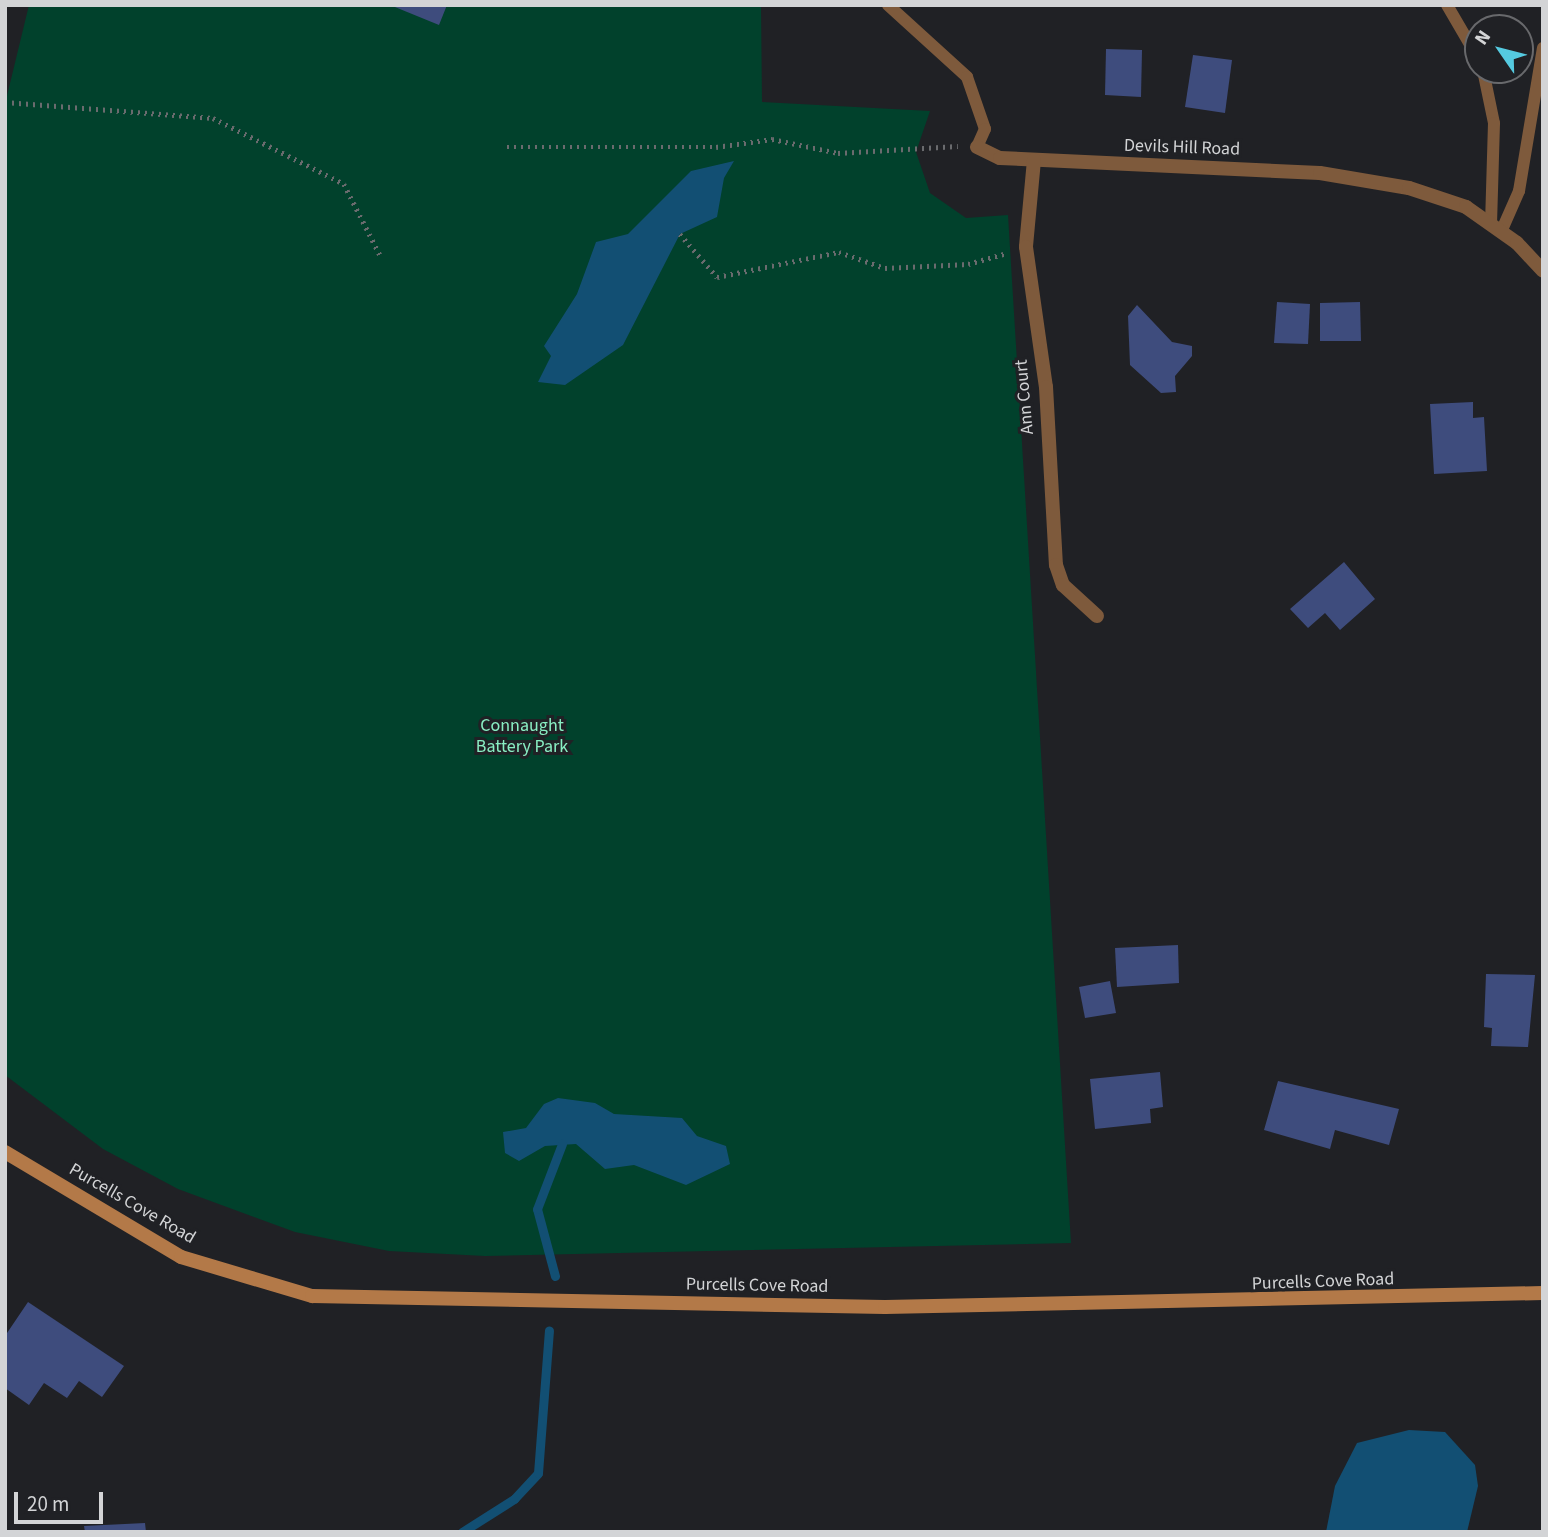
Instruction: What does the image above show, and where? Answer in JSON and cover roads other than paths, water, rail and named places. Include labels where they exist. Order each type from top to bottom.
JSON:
[{"type":"main road","name":"Purcells Cove Road","points":[[5,1152],[181,1257],[312,1296],[885,1307],[1543,1293]]},
{"type":"street","name":"Devils Hill Road","points":[[977,147],[1000,158],[1320,173],[1409,187],[1466,207],[1496,228],[1543,271]]},
{"type":"street","name":"Ann Court","points":[[1034,160],[1026,243],[1046,387],[1056,565],[1063,585],[1097,616]]},
{"type":"lane","points":[[888,5],[967,77],[985,129],[977,147]]},
{"type":"lane","points":[[1447,5],[1464,34]]},
{"type":"lane","points":[[1496,228],[1519,191],[1543,48]]},
{"type":"lane","points":[[1486,84],[1494,123],[1496,228]]},
{"type":"water","points":[[734,161],[724,178],[717,217],[680,234],[623,345],[565,385],[538,382],[551,356],[544,346],[577,294],[596,242],[628,234],[691,171]]},
{"type":"water","points":[[558,1098],[595,1103],[614,1114],[682,1118],[697,1136],[726,1146],[730,1164],[686,1185],[634,1165],[605,1169],[576,1144],[545,1146],[519,1161],[505,1153],[503,1132],[526,1128],[544,1104]]},
{"type":"water","points":[[1409,1430],[1445,1432],[1475,1465],[1478,1486],[1467,1532],[1326,1532],[1335,1486],[1357,1443]]},
{"type":"waterway","points":[[555,1276],[537,1209],[562,1144]]},
{"type":"waterway","points":[[462,1532],[514,1499],[538,1473],[549,1330]]},
{"type":"park label","name":"Connaught Battery Park","points":[[522,737]]}]
